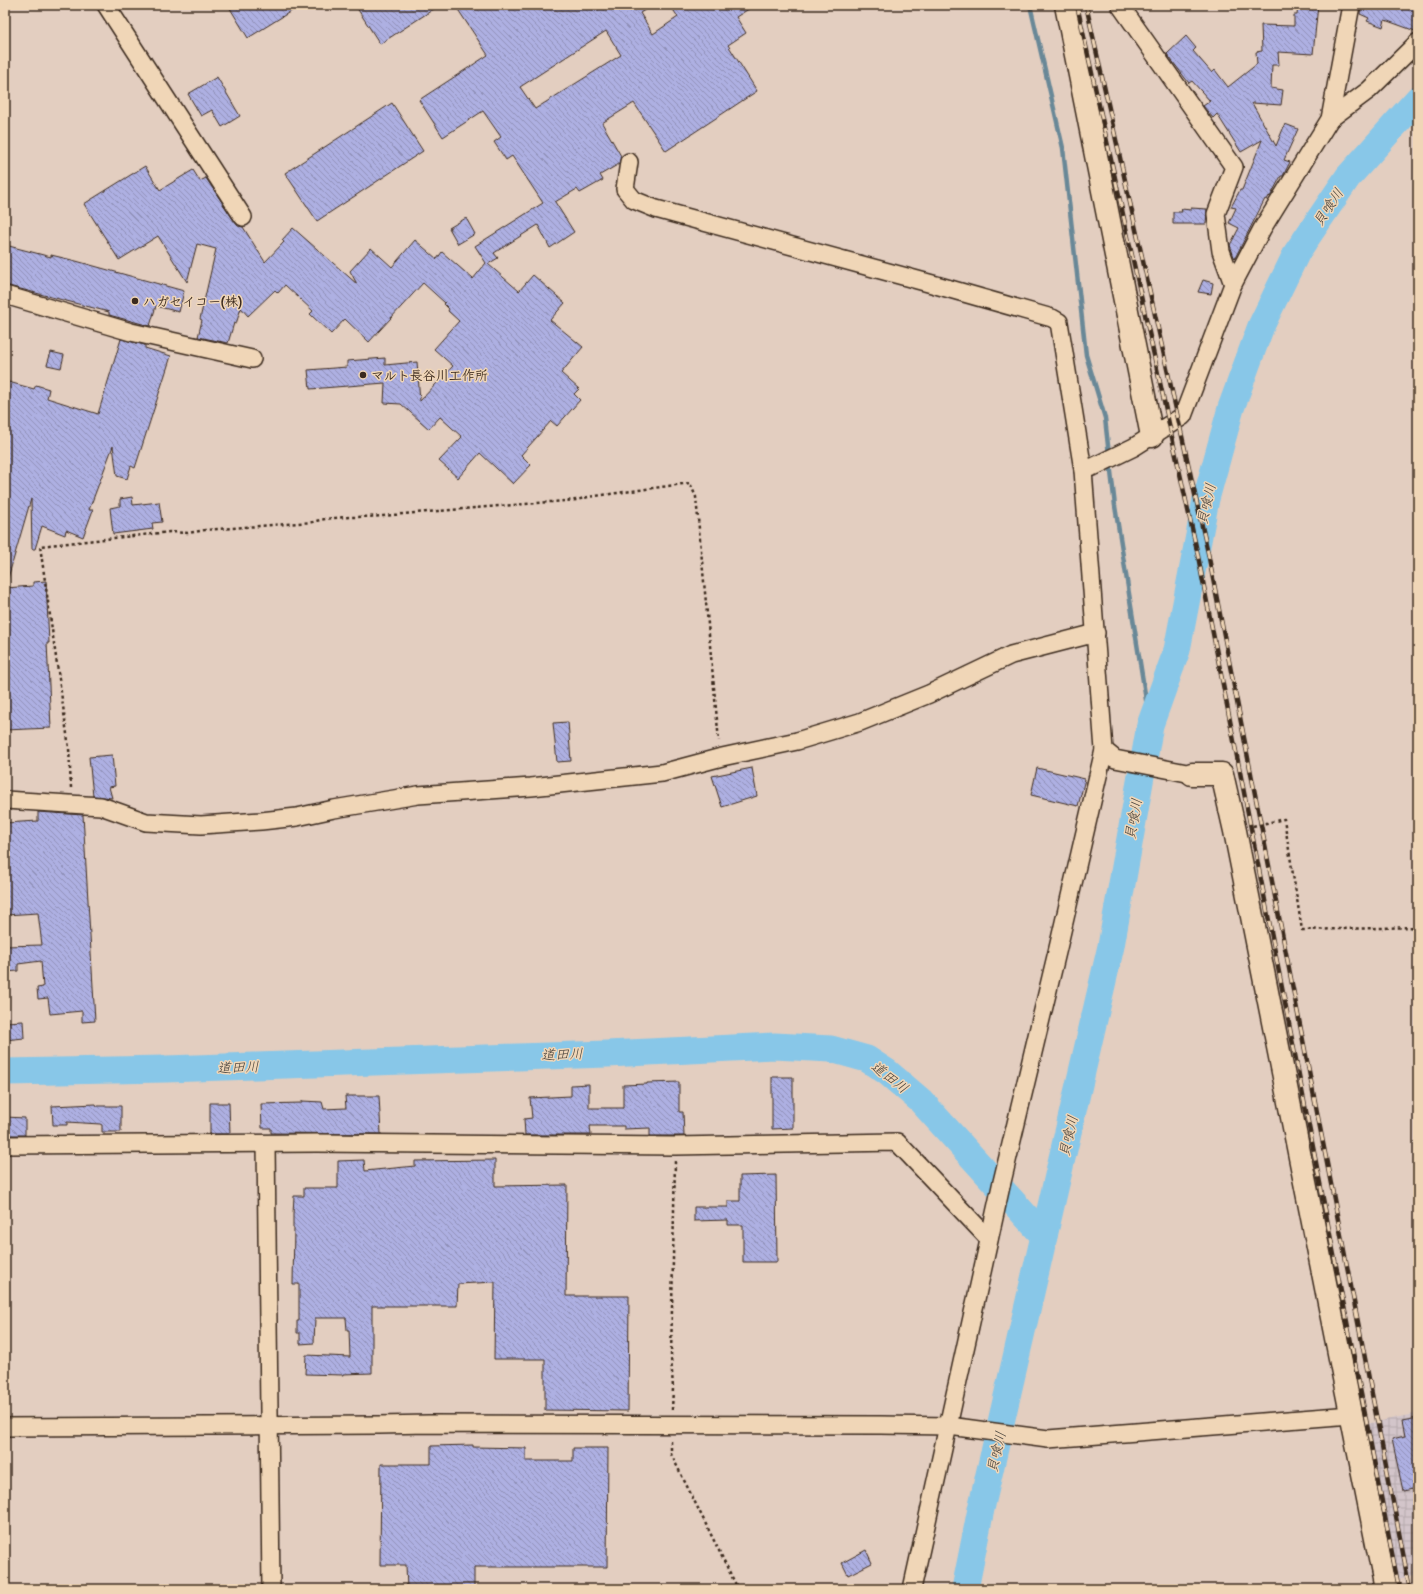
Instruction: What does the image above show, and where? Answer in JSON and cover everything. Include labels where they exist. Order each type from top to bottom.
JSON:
[{"type":"street","points":[[106,5],[243,217]]},
{"type":"street","points":[[1066,5],[1152,436]]},
{"type":"street","points":[[1120,5],[1234,167],[1216,214],[1221,251],[1233,284]]},
{"type":"street","points":[[1089,468],[1134,447],[1183,416],[1233,284],[1262,229],[1330,119],[1351,5]]},
{"type":"street","points":[[1330,119],[1369,90],[1418,42]]},
{"type":"street","points":[[629,162],[625,188],[634,200],[656,209],[936,285],[1052,318],[1059,322],[1089,468],[1096,633],[1110,754],[1058,948],[1009,1149],[990,1234],[953,1427],[912,1589]]},
{"type":"street","points":[[5,295],[131,332],[252,359]]},
{"type":"street","points":[[5,800],[101,806],[146,822],[201,825],[297,817],[334,809],[418,795],[532,787],[662,773],[722,757],[797,742],[860,722],[929,694],[1011,655],[1096,633]]},
{"type":"street","points":[[1110,754],[1192,774],[1222,774],[1235,831],[1386,1589]]},
{"type":"street","points":[[5,1145],[492,1144],[676,1146],[897,1142],[990,1234]]},
{"type":"street","points":[[266,1144],[271,1589]]},
{"type":"street","points":[[5,1427],[429,1424],[953,1427],[1048,1439],[1351,1415]]},
{"type":"path","points":[[70,803],[71,789],[69,748],[40,546],[170,532],[188,533],[205,530],[313,522],[326,518],[360,518],[577,500],[595,496],[690,483],[696,497],[718,736],[722,757]]},
{"type":"path","points":[[1235,831],[1284,819],[1302,930],[1418,927]]},
{"type":"path","points":[[676,1146],[671,1357],[673,1388],[671,1454],[738,1589]]},
{"type":"shaded area","points":[[1418,1413],[1418,1574],[1394,1580],[1362,1425]]},
{"type":"building","points":[[228,5],[301,5],[248,38]]},
{"type":"building","points":[[355,5],[440,5],[380,44]]},
{"type":"building","points":[[455,5],[653,5],[640,13],[653,34],[678,17],[670,5],[755,5],[736,17],[746,33],[728,45],[757,91],[666,151],[634,103],[602,123],[621,156],[619,164],[600,175],[603,180],[580,193],[577,189],[555,202],[574,232],[550,248],[538,225],[494,253],[498,258],[488,264],[519,291],[533,275],[565,303],[550,320],[583,347],[561,373],[579,389],[574,394],[580,400],[557,426],[551,421],[521,455],[531,465],[513,484],[480,453],[458,478],[439,461],[462,437],[440,417],[429,429],[401,404],[384,403],[385,383],[310,389],[308,370],[347,367],[347,361],[385,358],[385,365],[417,362],[420,401],[453,366],[434,349],[459,321],[448,311],[449,309],[444,304],[445,303],[423,283],[369,342],[345,319],[331,334],[310,314],[313,311],[285,285],[278,293],[275,290],[248,316],[241,308],[236,324],[234,323],[228,343],[198,337],[202,320],[200,319],[216,249],[197,244],[187,282],[158,236],[119,260],[84,204],[145,166],[160,190],[193,170],[200,181],[206,178],[238,226],[243,227],[265,262],[284,242],[282,240],[293,228],[357,284],[350,271],[371,248],[392,267],[415,240],[437,259],[442,252],[473,279],[486,263],[475,246],[543,203],[512,156],[506,160],[494,142],[501,137],[483,111],[443,137],[419,100],[488,55]],"holes":[[[606,31],[621,55],[535,109],[520,87]]]},
{"type":"building","points":[[1298,5],[1318,5],[1313,54],[1278,52],[1279,65],[1272,65],[1271,88],[1283,90],[1281,105],[1252,103],[1276,146],[1285,124],[1298,129],[1284,160],[1290,162],[1270,197],[1269,196],[1267,200],[1265,199],[1235,258],[1230,245],[1239,228],[1229,223],[1236,208],[1231,207],[1240,190],[1242,190],[1262,140],[1241,152],[1217,114],[1213,118],[1203,106],[1210,101],[1192,81],[1189,83],[1167,54],[1186,36],[1196,48],[1193,51],[1212,73],[1215,70],[1228,87],[1257,64],[1256,52],[1262,51],[1261,25],[1294,26],[1294,15],[1297,15]]},
{"type":"building","points":[[1361,5],[1418,5],[1418,32],[1385,20],[1383,27],[1367,21],[1369,18],[1360,14]]},
{"type":"building","points":[[217,77],[240,116],[222,127],[212,110],[201,116],[188,94]]},
{"type":"building","points":[[392,103],[423,151],[317,221],[285,173]]},
{"type":"building","points":[[1191,208],[1207,209],[1206,224],[1173,224],[1173,212],[1182,212],[1181,209],[1191,210]]},
{"type":"building","points":[[466,218],[475,234],[458,244],[449,228]]},
{"type":"building","points":[[5,245],[51,257],[51,255],[76,261],[184,291],[179,312],[156,306],[150,326],[109,315],[109,312],[5,285]]},
{"type":"building","points":[[1203,280],[1213,283],[1211,294],[1198,292]]},
{"type":"building","points":[[121,339],[145,345],[145,348],[171,356],[135,468],[131,466],[127,479],[117,476],[113,446],[89,510],[93,510],[83,537],[66,530],[65,535],[42,526],[35,549],[32,549],[31,499],[8,578],[5,577],[5,381],[34,389],[36,385],[49,389],[47,398],[98,414]]},
{"type":"building","points":[[51,352],[64,355],[61,368],[47,365]]},
{"type":"building","points":[[132,497],[133,505],[159,502],[162,522],[152,523],[153,529],[113,534],[110,508],[120,506],[120,499]]},
{"type":"building","points":[[46,581],[51,728],[5,730],[5,588],[33,586],[33,582]]},
{"type":"building","points":[[568,722],[571,761],[557,762],[553,723]]},
{"type":"building","points":[[112,755],[115,786],[109,787],[112,798],[93,796],[89,757]]},
{"type":"building","points":[[752,768],[757,796],[722,807],[712,776]]},
{"type":"building","points":[[1037,768],[1085,779],[1078,806],[1031,795]]},
{"type":"building","points":[[38,812],[83,815],[95,1021],[82,1022],[82,1011],[50,1014],[48,998],[38,999],[37,988],[43,987],[41,961],[18,964],[18,971],[5,972],[5,946],[42,945],[38,913],[5,915],[5,823],[38,821]]},
{"type":"building","points":[[23,1021],[24,1038],[5,1040],[5,1022]]},
{"type":"building","points":[[772,1077],[793,1077],[793,1128],[772,1129]]},
{"type":"building","points":[[679,1082],[679,1112],[683,1112],[684,1136],[650,1136],[650,1128],[624,1129],[624,1126],[590,1126],[591,1135],[525,1135],[524,1119],[532,1118],[530,1098],[571,1096],[571,1085],[589,1084],[589,1108],[623,1108],[623,1085]]},
{"type":"building","points":[[345,1096],[379,1096],[381,1134],[271,1133],[271,1128],[262,1128],[261,1104],[302,1103],[302,1101],[322,1102],[324,1109],[346,1108]]},
{"type":"building","points":[[210,1103],[229,1103],[230,1134],[210,1134]]},
{"type":"building","points":[[96,1104],[97,1106],[121,1106],[121,1132],[102,1132],[102,1125],[100,1124],[67,1122],[67,1125],[53,1125],[52,1106]]},
{"type":"building","points":[[5,1117],[25,1118],[25,1135],[9,1135],[9,1131],[5,1131]]},
{"type":"building","points":[[364,1160],[365,1171],[415,1166],[415,1161],[495,1160],[495,1186],[567,1185],[566,1296],[629,1296],[628,1411],[545,1410],[545,1359],[494,1359],[495,1282],[458,1284],[457,1306],[372,1306],[372,1373],[343,1375],[305,1374],[306,1355],[350,1357],[349,1330],[347,1330],[346,1318],[315,1318],[314,1343],[300,1344],[300,1333],[297,1333],[297,1321],[299,1321],[299,1284],[293,1284],[294,1196],[304,1196],[304,1188],[338,1188],[338,1161]]},
{"type":"building","points":[[776,1175],[777,1262],[743,1262],[743,1225],[728,1225],[728,1220],[694,1221],[694,1207],[728,1207],[728,1201],[740,1201],[740,1176]]},
{"type":"building","points":[[1418,1418],[1418,1488],[1403,1491],[1392,1439],[1405,1436],[1402,1421]]},
{"type":"building","points":[[473,1445],[473,1447],[526,1448],[526,1461],[573,1461],[573,1448],[608,1448],[607,1567],[474,1567],[474,1589],[407,1589],[406,1565],[380,1565],[381,1464],[431,1464],[431,1446]]},
{"type":"building","points":[[866,1550],[872,1563],[848,1575],[842,1563]]},
{"type":"waterway","points":[[1030,5],[1063,148],[1086,355],[1105,418],[1109,455]]},
{"type":"waterway","name":"貝喰川","points":[[965,1589],[981,1509],[1111,946],[1150,725],[1177,650],[1206,499],[1231,408],[1261,326],[1297,252],[1348,177],[1418,99]]},
{"type":"waterway","points":[[1110,463],[1115,506],[1150,725]]},
{"type":"waterway","name":"道田川","points":[[5,1072],[166,1069],[607,1054],[775,1046],[831,1049],[867,1059],[887,1072],[921,1101],[1044,1236]]},
{"type":"railway","points":[[1077,5],[1197,551],[1399,1589]]},
{"type":"railway","points":[[1086,5],[1208,553],[1410,1589]]},
{"type":"place","name":"ハガセイコー(株)","points":[[135,301]]},
{"type":"place","name":"マルト長谷川工作所","points":[[363,375]]}]
